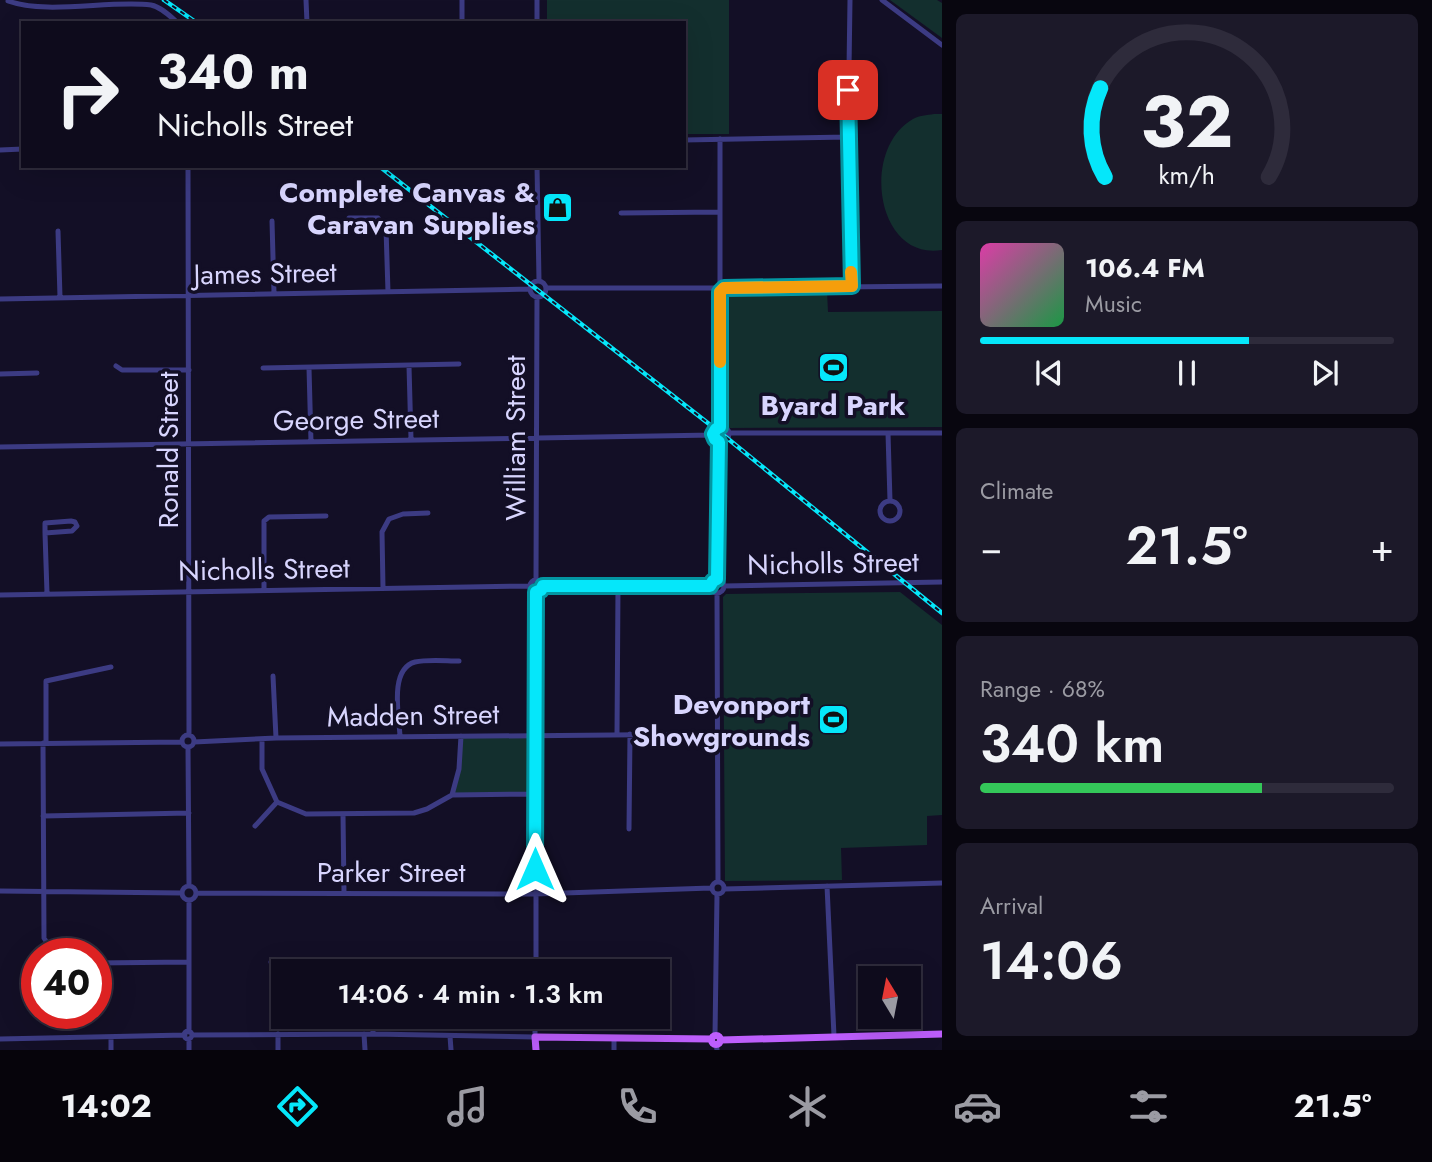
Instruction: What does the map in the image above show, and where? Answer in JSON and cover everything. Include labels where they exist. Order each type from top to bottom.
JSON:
[{"type":"main road","points":[[536,1050],[535,1037],[716,1042],[942,1034]]},
{"type":"street","points":[[306,0],[307,21]]},
{"type":"street","points":[[462,0],[462,21]]},
{"type":"street","points":[[537,0],[537,21]]},
{"type":"street","points":[[850,0],[848,137],[852,286]]},
{"type":"street","points":[[882,0],[942,45]]},
{"type":"street","points":[[8,1],[30,5],[153,5],[175,21]]},
{"type":"street","points":[[686,139],[848,137]]},
{"type":"street","points":[[720,139],[720,427]]},
{"type":"street","points":[[0,150],[21,149]]},
{"type":"street","name":"Ronald Street","points":[[188,168],[189,734]]},
{"type":"street","points":[[537,168],[539,281]]},
{"type":"street","points":[[621,213],[719,212]]},
{"type":"street","points":[[349,218],[378,218],[386,229],[388,292]]},
{"type":"street","points":[[272,221],[274,293]]},
{"type":"street","points":[[58,231],[60,297]]},
{"type":"street","points":[[539,281],[547,288],[545,293],[537,297],[530,289],[532,284],[539,281]]},
{"type":"street","points":[[547,288],[942,286]]},
{"type":"street","name":"James Street","points":[[0,299],[530,289]]},
{"type":"street","name":"William Street","points":[[536,579],[537,297]]},
{"type":"street","points":[[262,368],[459,364]]},
{"type":"street","points":[[116,366],[122,370],[189,370]]},
{"type":"street","points":[[409,366],[411,439]]},
{"type":"street","points":[[309,368],[312,442]]},
{"type":"street","points":[[0,374],[37,373]]},
{"type":"street","points":[[719,442],[726,440],[728,433],[725,428],[720,427]]},
{"type":"street","points":[[717,579],[719,442],[713,435],[720,427]]},
{"type":"street","points":[[728,433],[942,433]]},
{"type":"street","points":[[888,433],[890,501]]},
{"type":"street","name":"George Street","points":[[0,447],[713,435]]},
{"type":"street","points":[[383,588],[382,532],[389,519],[403,514],[428,513]]},
{"type":"street","points":[[264,589],[264,521],[269,517],[326,516]]},
{"type":"street","points":[[45,533],[72,531],[77,526],[71,521],[45,523],[45,533],[47,593]]},
{"type":"street","points":[[536,592],[543,586],[541,581],[536,579],[530,586],[536,592],[536,959]]},
{"type":"street","points":[[717,579],[724,586],[723,590],[717,593],[712,592],[710,586],[717,579]]},
{"type":"street","name":"Nicholls Street","points":[[724,586],[942,582]]},
{"type":"street","name":"Nicholls Street","points":[[0,595],[530,586]]},
{"type":"street","name":"Nicholls Street","points":[[543,586],[710,586]]},
{"type":"street","points":[[617,734],[618,587]]},
{"type":"street","points":[[717,593],[718,882]]},
{"type":"street","points":[[400,736],[398,679],[405,667],[415,662],[459,661]]},
{"type":"street","points":[[44,938],[46,681],[111,667]]},
{"type":"street","points":[[273,676],[276,738]]},
{"type":"street","points":[[181,742],[184,736],[189,734],[193,737],[189,886]]},
{"type":"street","points":[[629,830],[630,734]]},
{"type":"street","name":"Madden Street","points":[[191,744],[276,738],[716,734]]},
{"type":"street","points":[[452,795],[459,769],[461,736]]},
{"type":"street","points":[[262,739],[262,769],[277,802],[306,814],[414,813],[428,809],[452,795],[536,794]]},
{"type":"street","points":[[0,744],[191,744]]},
{"type":"street","points":[[255,826],[277,802]]},
{"type":"street","points":[[43,816],[189,813]]},
{"type":"street","points":[[343,814],[344,893]]},
{"type":"street","points":[[716,1042],[717,895],[711,888],[718,882]]},
{"type":"street","points":[[718,882],[724,889]]},
{"type":"street","points":[[724,889],[942,884]]},
{"type":"street","points":[[182,893],[183,889],[189,886]]},
{"type":"street","points":[[189,886],[195,889],[196,893],[193,899],[189,900]]},
{"type":"street","points":[[827,886],[834,1036]]},
{"type":"street","name":"Parker Street","points":[[196,893],[535,894],[711,888]]},
{"type":"street","points":[[717,895],[724,889]]},
{"type":"street","points":[[0,891],[182,893]]},
{"type":"street","points":[[182,893],[183,897],[189,900]]},
{"type":"street","points":[[189,900],[189,1050]]},
{"type":"street","points":[[112,964],[188,962]]},
{"type":"street","points":[[373,1029],[373,1034]]},
{"type":"street","points":[[0,1040],[278,1034],[535,1037],[535,1029]]},
{"type":"street","points":[[278,1034],[278,1050]]},
{"type":"street","points":[[365,1034],[365,1050]]},
{"type":"street","points":[[450,1036],[451,1050]]},
{"type":"street","points":[[111,1037],[111,1050]]},
{"type":"street","points":[[614,1038],[614,1050]]},
{"type":"green space","points":[[547,0],[729,0],[729,134],[686,134],[686,21],[547,21]]},
{"type":"green space","points":[[890,0],[937,0],[942,3],[942,38]]},
{"type":"green space","points":[[942,114],[942,250],[920,249],[902,238],[890,221],[883,200],[881,177],[886,154],[896,134],[913,119]]},
{"type":"green space","name":"Byard Park","points":[[827,291],[828,312],[942,311],[942,427],[728,428],[726,293]]},
{"type":"green space","name":"Devonport Showgrounds","points":[[900,592],[942,625],[942,815],[927,816],[927,845],[841,848],[842,880],[725,881],[723,597],[726,594]]},
{"type":"green space","points":[[535,734],[536,794],[452,795],[459,769],[461,736]]},
{"type":"railway","points":[[164,0],[194,21]]},
{"type":"railway","points":[[382,168],[727,438],[942,613]]},
{"type":"slow traffic","points":[[720,362],[720,292],[724,288],[852,286],[851,272]]},
{"type":"place","name":"Complete Canvas & Caravan Supplies","points":[[558,208]]},
{"type":"place","name":"Byard Park","points":[[833,368]]},
{"type":"place","name":"Devonport Showgrounds","points":[[833,720]]},
{"type":"route","points":[[535,869],[536,592],[543,586],[710,586],[717,579],[719,442],[713,434],[720,427],[720,292],[724,288],[852,286],[848,90]]}]
